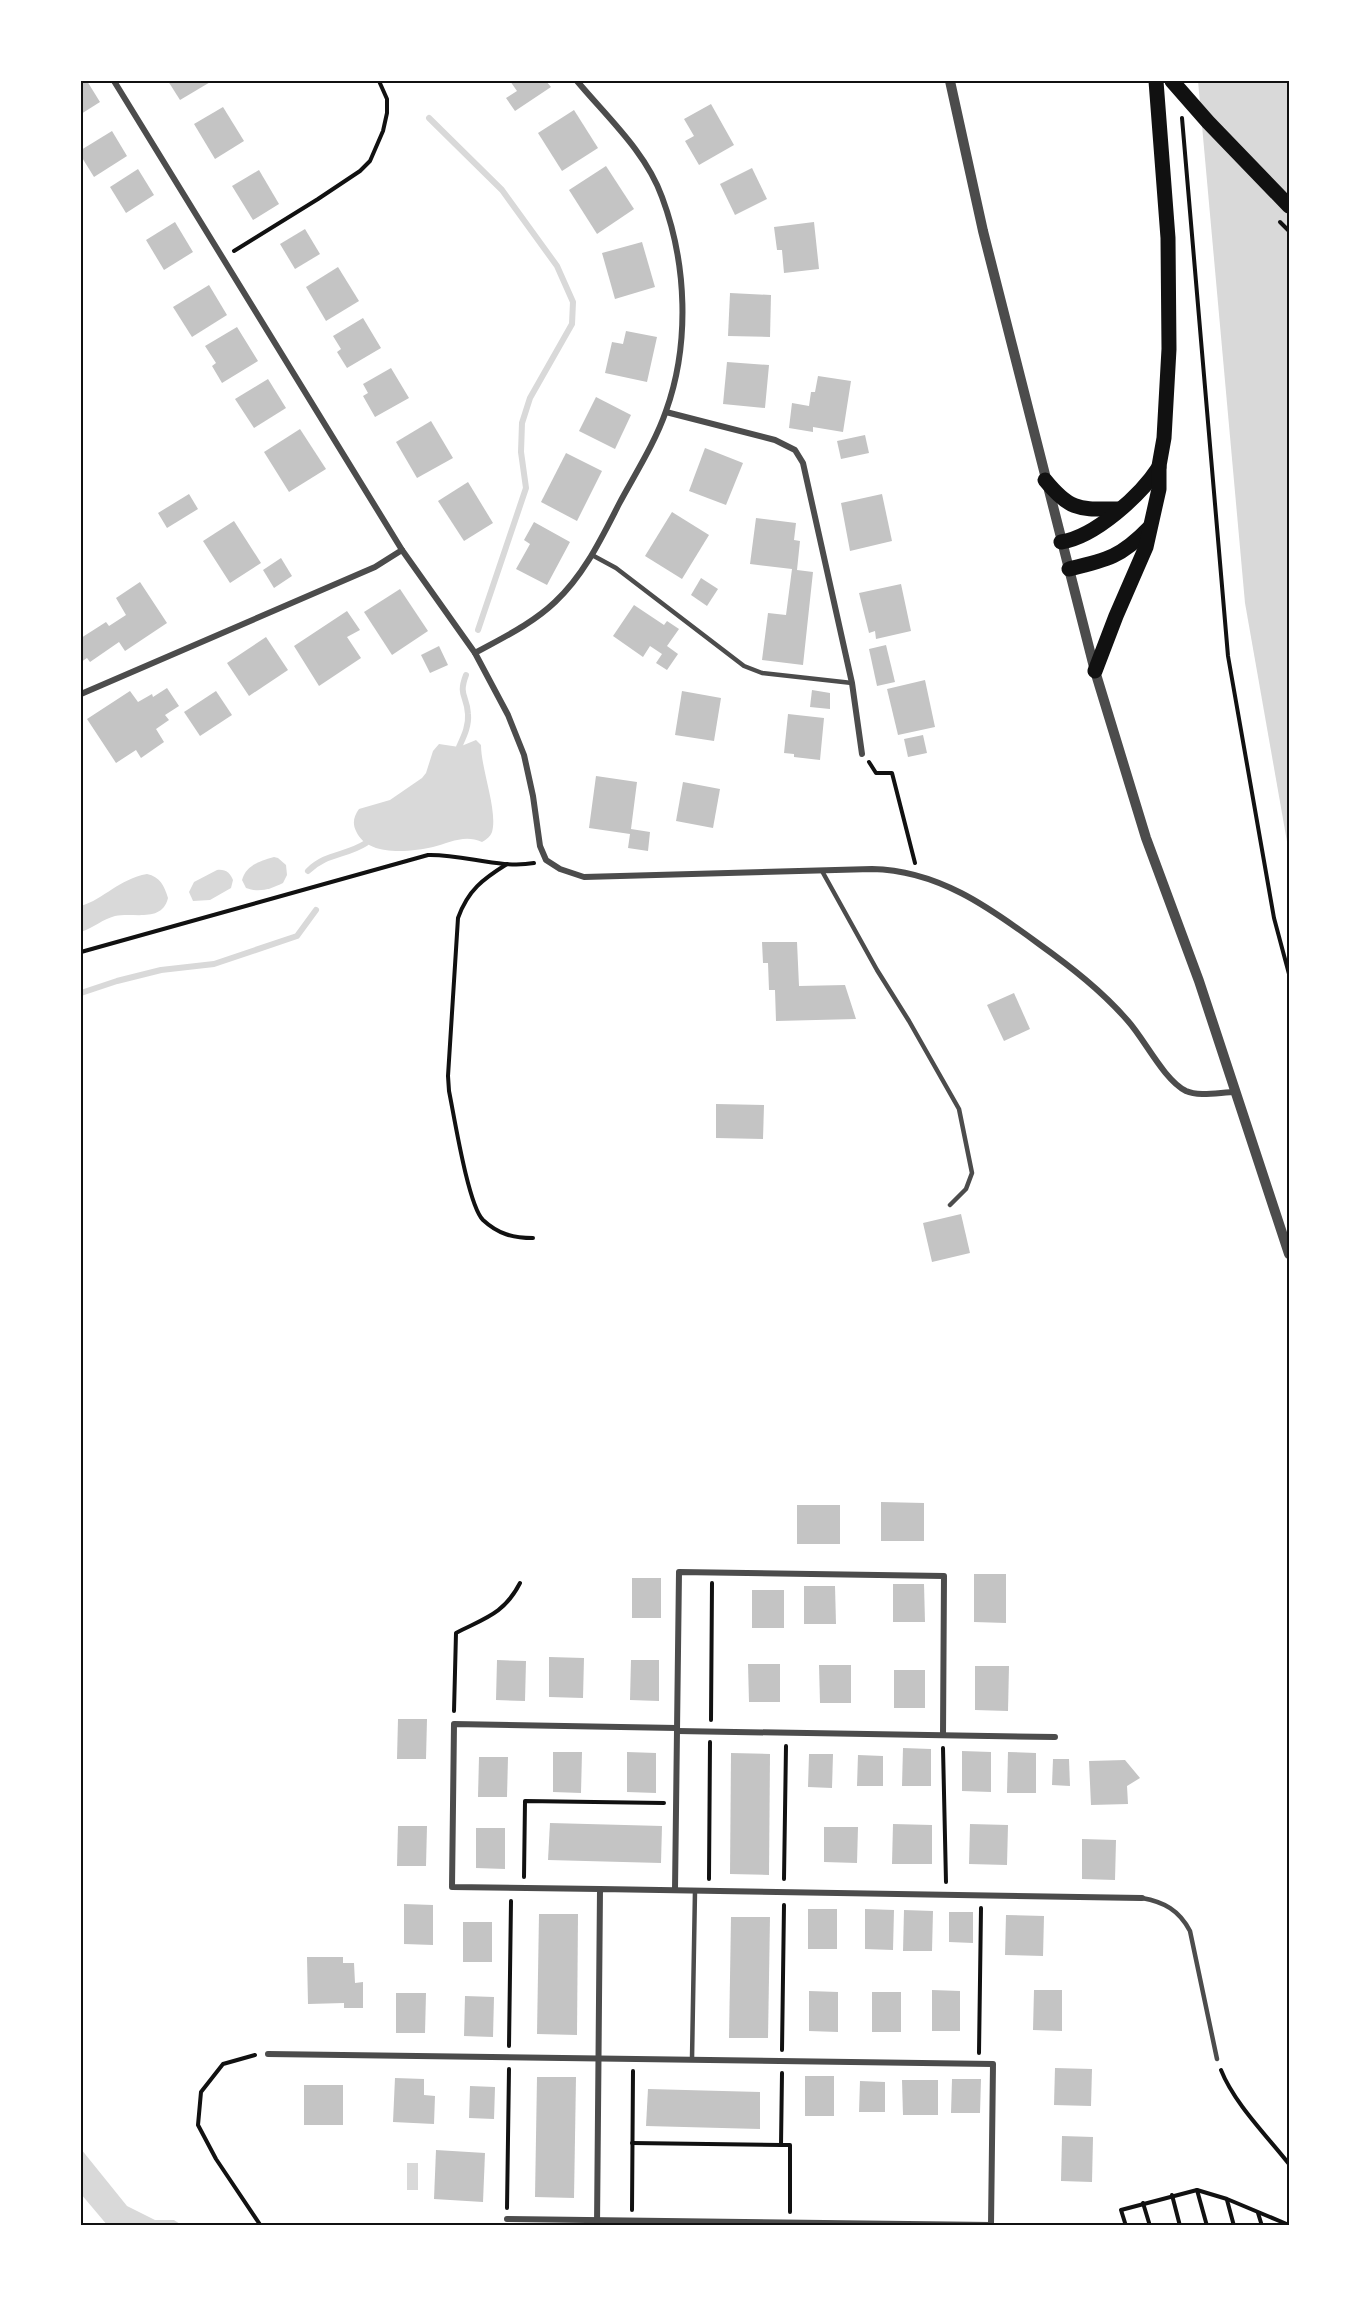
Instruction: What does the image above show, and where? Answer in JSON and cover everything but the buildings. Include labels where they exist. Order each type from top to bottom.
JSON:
[{"type":"main road","points":[[1095,671],[1146,548],[1159,489],[1169,338],[1168,238],[1156,81]]},
{"type":"main road","points":[[1172,81],[1208,123],[1289,206]]},
{"type":"main road","points":[[1061,542],[1094,530],[1138,495],[1159,466]]},
{"type":"main road","points":[[1046,480],[1060,498],[1074,507],[1118,509]]},
{"type":"main road","points":[[1069,569],[1117,556],[1133,545],[1151,526]]},
{"type":"street","points":[[114,81],[402,550],[475,653],[508,715],[524,755],[540,846],[546,860],[560,869],[584,877],[890,870],[938,883],[967,895],[995,911],[1076,970],[1115,1006],[1177,1085],[1187,1092],[1236,1092]]},
{"type":"street","points":[[475,653],[539,616],[568,588],[592,555],[666,412],[676,380],[682,328],[682,290],[677,253],[663,198],[648,167],[577,81]]},
{"type":"street","points":[[950,81],[983,231],[1095,671],[1146,838],[1199,981],[1289,1254]]},
{"type":"street","points":[[666,412],[775,441],[795,450],[803,463],[852,683],[862,754]]},
{"type":"street","points":[[81,694],[375,567],[402,550]]},
{"type":"street","points":[[675,1890],[679,1572],[944,1576],[943,1736]]},
{"type":"street","points":[[1056,1737],[786,1733],[454,1724],[452,1887],[1142,1898]]},
{"type":"street","points":[[597,2223],[600,1889]]},
{"type":"street","points":[[268,2054],[993,2064],[991,2225],[632,2220],[597,2223],[507,2219]]},
{"type":"lane","points":[[592,555],[616,568],[744,666],[762,673],[852,683]]},
{"type":"lane","points":[[822,871],[958,1108],[972,1173],[966,1189],[950,1205]]},
{"type":"lane","points":[[692,2059],[694,1891]]},
{"type":"lane","points":[[1142,1898],[1169,1905],[1190,1931],[1217,2059]]},
{"type":"path","points":[[223,258],[318,199],[360,171],[370,161],[387,113],[387,99],[379,81]]},
{"type":"path","points":[[1182,116],[1228,656],[1274,918],[1289,974]]},
{"type":"path","points":[[862,754],[876,772],[892,773],[915,857]]},
{"type":"path","points":[[81,952],[268,901],[412,858],[443,854],[508,864],[530,864],[546,860]]},
{"type":"path","points":[[508,864],[473,890],[465,900],[458,918],[448,1076],[471,1197],[482,1219],[514,1238],[533,1238]]},
{"type":"path","points":[[454,1724],[456,1633],[501,1610],[512,1598],[520,1582]]},
{"type":"path","points":[[781,2145],[786,1733]]},
{"type":"path","points":[[943,1736],[946,1895]]},
{"type":"path","points":[[524,1888],[525,1801],[676,1803]]},
{"type":"path","points":[[979,2064],[981,1895]]},
{"type":"path","points":[[261,2226],[216,2159],[198,2125],[201,2092],[223,2064],[249,2055],[268,2054]]},
{"type":"path","points":[[632,2220],[633,2058]]},
{"type":"path","points":[[1217,2059],[1225,2081],[1289,2164]]},
{"type":"path","points":[[632,2143],[790,2145],[790,2222]]},
{"type":"path","points":[[1197,2190],[1207,2226]]},
{"type":"path","points":[[1126,2226],[1121,2210],[1197,2190],[1227,2199],[1289,2225]]},
{"type":"path","points":[[1172,2195],[1180,2226]]},
{"type":"path","points":[[1227,2199],[1234,2226]]},
{"type":"path","points":[[1143,2203],[1149,2226]]},
{"type":"path","points":[[1258,2212],[1262,2226]]},
{"type":"shaded area","points":[[1198,81],[1289,81],[1289,853],[1245,603]]},
{"type":"shaded area","points":[[476,740],[481,745],[493,813],[492,832],[488,838],[482,842],[463,839],[433,847],[401,851],[379,849],[362,839],[354,825],[359,809],[390,800],[422,778],[426,773],[433,751],[439,744],[459,747]]},
{"type":"shaded area","points":[[274,857],[286,865],[287,875],[283,883],[265,890],[246,888],[242,880],[250,867]]},
{"type":"shaded area","points":[[217,870],[231,875],[233,880],[231,888],[210,900],[193,901],[189,892],[194,882]]},
{"type":"shaded area","points":[[147,874],[158,879],[168,898],[160,911],[146,915],[115,916],[81,932],[81,906],[128,880]]},
{"type":"shaded area","points":[[81,2149],[127,2206],[155,2220],[174,2220],[183,2226],[108,2226],[81,2194]]},
{"type":"shaded area","points":[[407,2163],[418,2163],[418,2190],[407,2190]]},
{"type":"waterway","points":[[429,118],[502,190],[557,266],[573,302],[572,324],[530,398],[522,423],[521,452],[526,488],[478,630]]},
{"type":"waterway","points":[[459,747],[468,723],[463,692],[466,675]]},
{"type":"waterway","points":[[308,871],[322,861],[366,843]]},
{"type":"waterway","points":[[81,993],[161,970],[214,964],[297,936],[316,910]]}]
